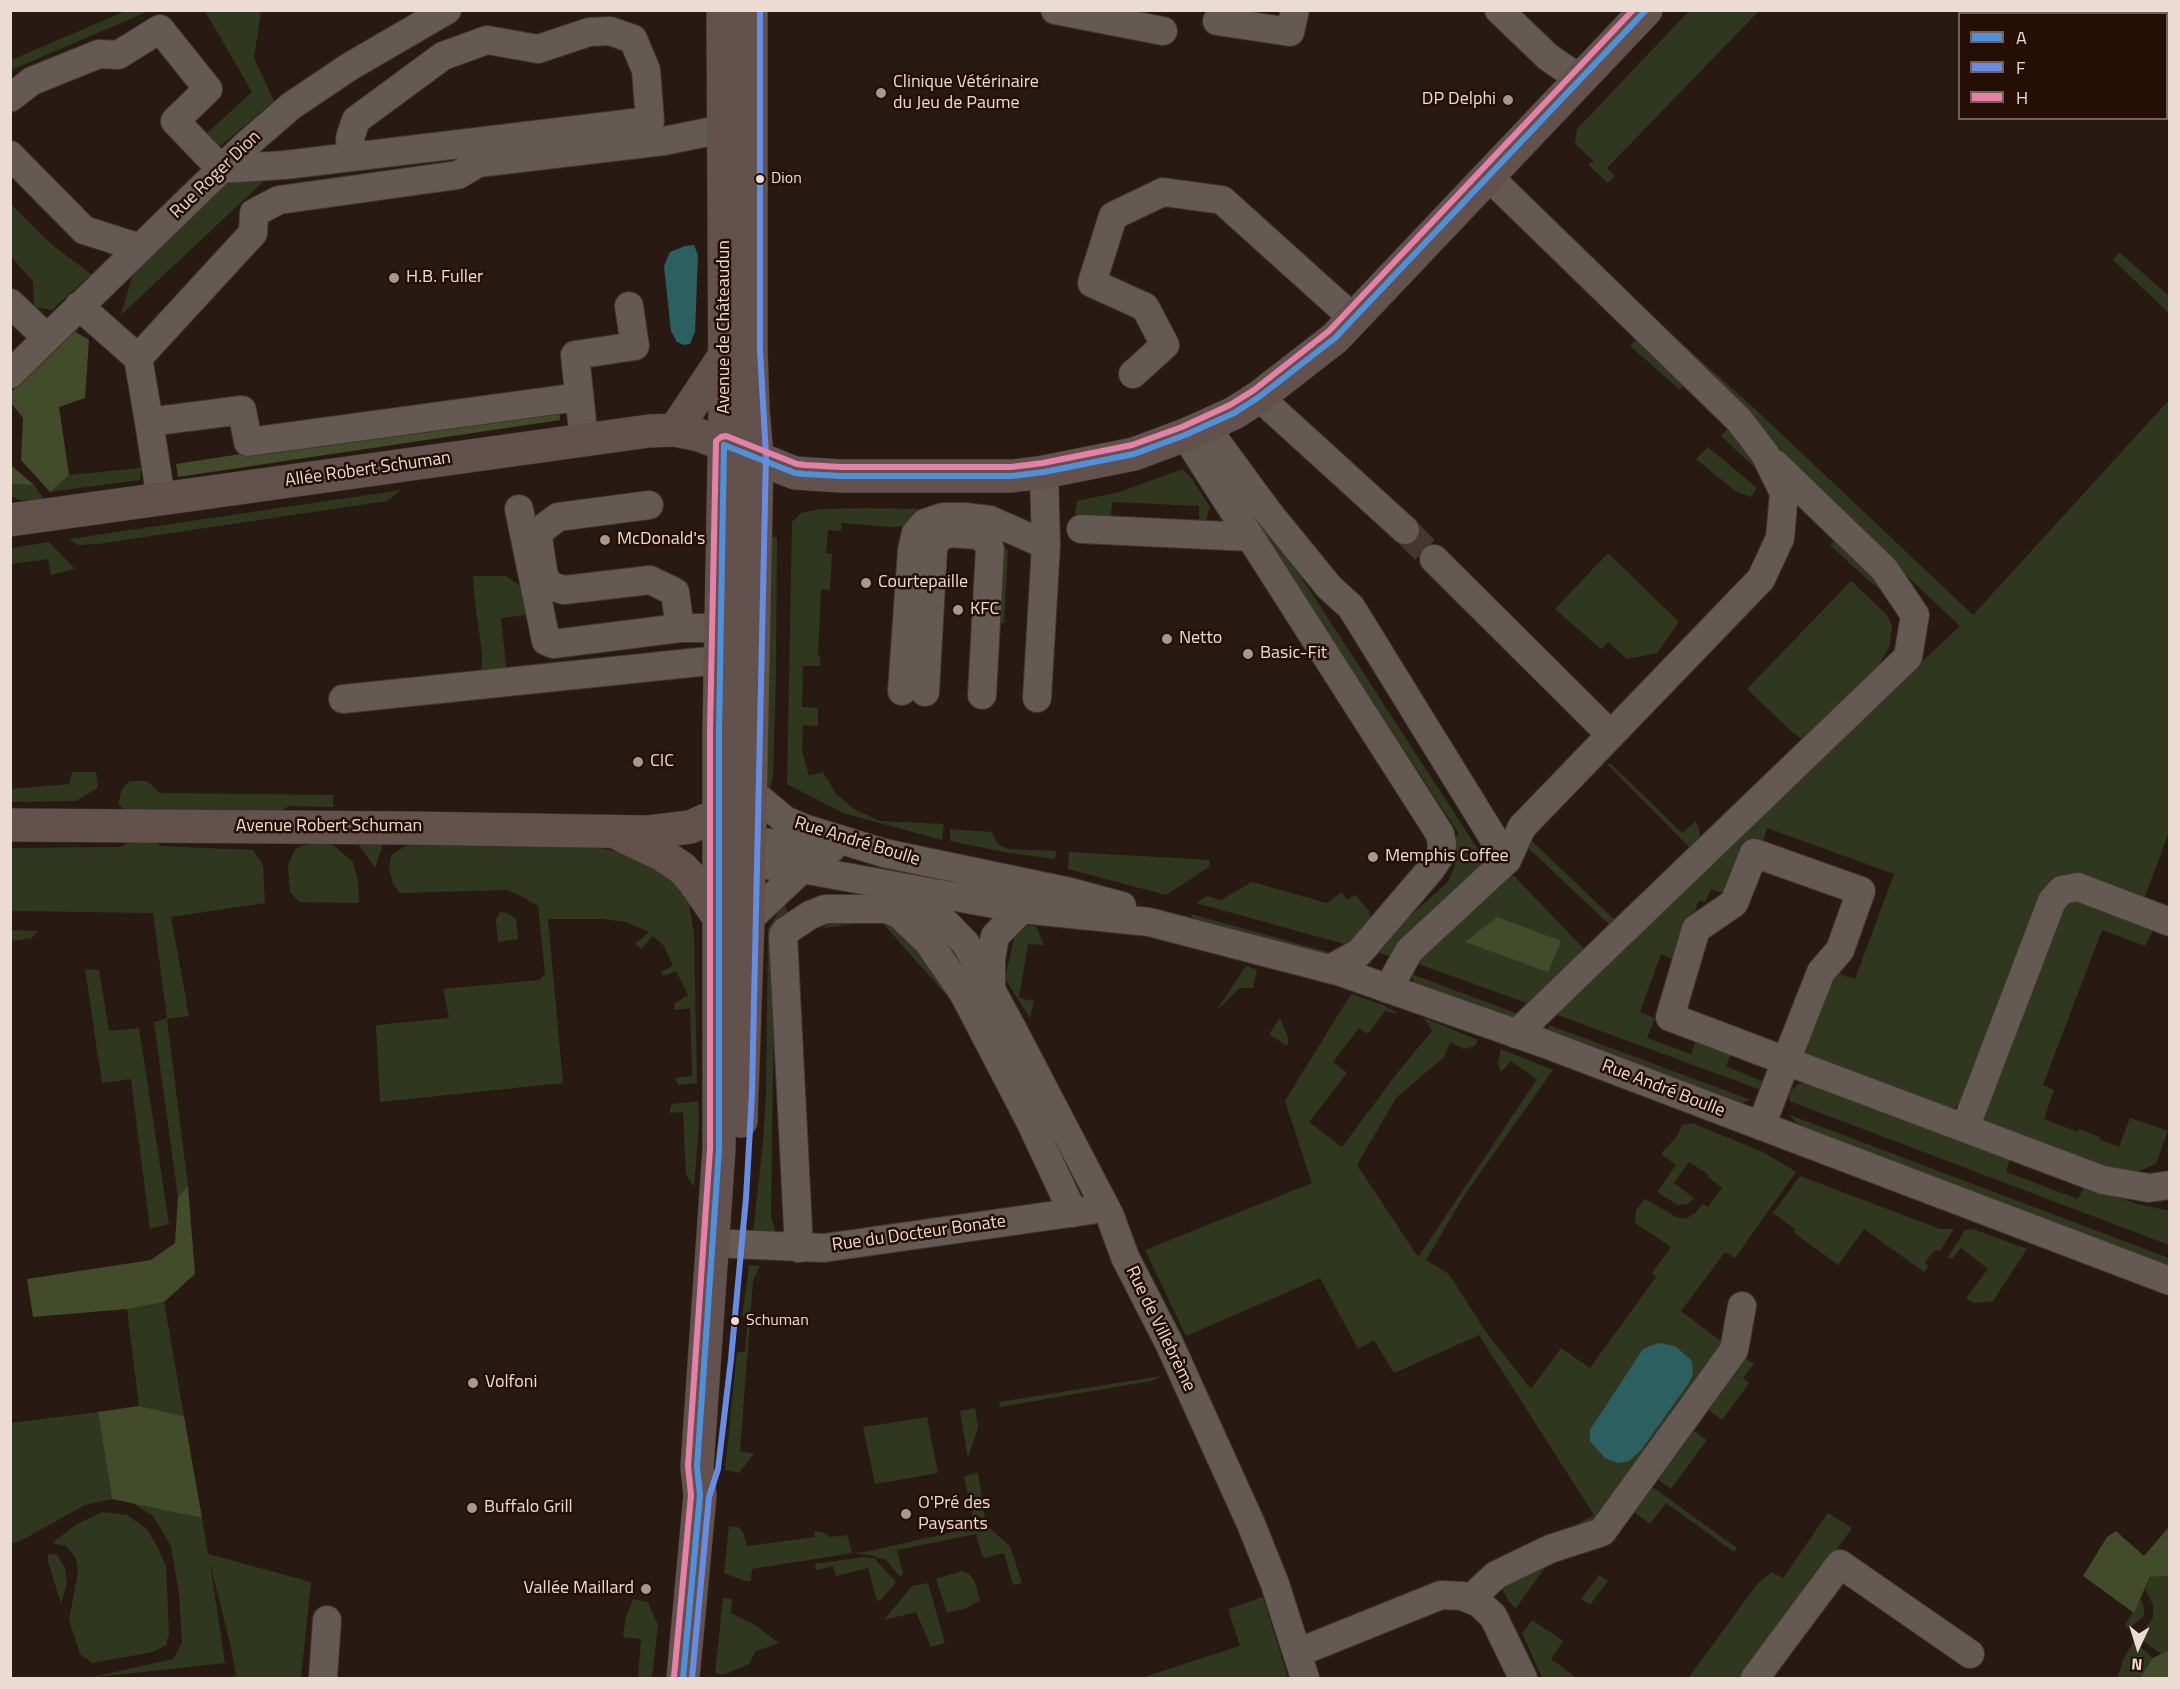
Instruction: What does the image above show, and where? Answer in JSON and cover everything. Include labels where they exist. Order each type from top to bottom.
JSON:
[{"type":"main road","name":"Avenue de Châteaudun","points":[[700,1495],[709,1467],[740,1150],[731,843],[720,660],[725,355],[723,10]]},
{"type":"main road","name":"Avenue de Châteaudun","points":[[750,791],[757,456],[752,350],[751,10]]},
{"type":"main road","name":"Allée Robert Schuman","points":[[20,514],[161,499],[649,431],[675,430],[699,435],[795,472],[841,476],[1012,476],[1134,454],[1195,431],[1234,413],[1259,397],[1335,338],[1646,10]]},
{"type":"main road","points":[[675,430],[725,355]]},
{"type":"main road","name":"Avenue Robert Schuman","points":[[10,825],[648,832],[690,827],[731,843],[734,805],[750,791]]},
{"type":"main road","points":[[611,830],[660,854],[682,868],[733,918]]},
{"type":"main road","name":"Avenue de Châteaudun","points":[[700,1495],[697,1467],[733,918]]},
{"type":"main road","points":[[683,1678],[700,1495]]},
{"type":"street","name":"Rue Roger Dion","points":[[10,374],[221,169],[291,106],[349,67],[447,10]]},
{"type":"street","points":[[1055,10],[1164,30]]},
{"type":"street","points":[[1217,21],[1290,32],[1295,10]]},
{"type":"street","points":[[1499,10],[1548,57],[1580,79]]},
{"type":"street","points":[[10,98],[32,81],[99,54],[118,55],[160,29],[207,89],[175,121],[221,169],[285,165],[352,157],[650,121],[646,70],[633,39],[610,31],[589,32],[538,50],[487,40],[443,56],[356,120],[350,138],[352,157]]},
{"type":"street","points":[[138,358],[253,233],[254,213],[279,200],[458,175],[478,163],[664,141],[723,129]]},
{"type":"street","points":[[10,155],[84,230],[140,248]]},
{"type":"street","points":[[1488,176],[1739,420],[1765,454],[1884,569],[1916,615],[1908,657],[1516,1034]]},
{"type":"street","points":[[1133,374],[1165,345],[1145,307],[1092,283],[1113,216],[1163,192],[1222,200],[1354,319]]},
{"type":"street","points":[[10,303],[47,338]]},
{"type":"street","points":[[80,306],[138,358],[161,499]]},
{"type":"street","points":[[584,440],[575,355],[635,346],[629,306]]},
{"type":"street","points":[[149,422],[242,410],[248,442],[579,397]]},
{"type":"street","points":[[1259,397],[1405,530]]},
{"type":"street","points":[[1195,431],[1250,537],[1440,834],[1441,854],[1431,869],[1359,953],[1330,969]]},
{"type":"street","points":[[1195,431],[1268,512],[1329,587],[1351,607],[1507,860]]},
{"type":"street","points":[[1388,989],[1409,951],[1507,860],[1522,827],[1761,579],[1780,538],[1784,493],[1765,454]]},
{"type":"street","points":[[1037,698],[1046,545],[1044,472]]},
{"type":"street","points":[[649,505],[558,517],[542,529],[538,538],[544,577],[551,586],[564,590],[650,580],[675,592],[680,628]]},
{"type":"street","points":[[519,509],[546,641],[552,644],[680,628],[720,628]]},
{"type":"street","points":[[982,695],[990,549],[987,541],[977,535],[948,533],[936,540],[914,691],[912,550],[916,533],[925,523],[943,517],[965,517],[990,520],[1046,545]]},
{"type":"street","points":[[1081,529],[1250,537]]},
{"type":"street","points":[[1434,559],[1611,735]]},
{"type":"street","points":[[343,699],[720,660]]},
{"type":"street","name":"Rue André Boulle","points":[[750,791],[785,820],[806,829],[884,853],[1022,909],[1149,922],[1330,969],[1516,1034],[2169,1281]]},
{"type":"street","points":[[731,843],[884,853]]},
{"type":"street","name":"Rue André Boulle","points":[[731,843],[802,869],[913,889],[982,893],[1070,892],[1124,906],[1149,922]]},
{"type":"street","points":[[1761,1126],[1786,1061],[1821,972],[1840,950],[1861,891],[1754,853],[1734,903],[1696,929],[1670,1017],[1786,1061],[2103,1180],[2149,1188],[2169,1185]]},
{"type":"street","points":[[733,918],[802,869]]},
{"type":"street","points":[[1965,1128],[2052,902],[2062,890],[2078,887],[2169,922]]},
{"type":"street","name":"Rue de Villebrème","points":[[913,889],[966,944],[1105,1208],[1125,1257],[1169,1343],[1251,1524],[1275,1584],[1301,1666]]},
{"type":"street","points":[[966,944],[982,893]]},
{"type":"street","name":"Rue de Villebrème","points":[[982,893],[995,936],[991,958],[991,989]]},
{"type":"street","points":[[799,1248],[783,935],[810,915],[825,909],[887,909],[899,914],[929,943],[964,994],[1030,1121],[1073,1213]]},
{"type":"street","points":[[995,936],[1022,909]]},
{"type":"street","name":"Rue du Docteur Bonate","points":[[732,1244],[824,1248],[1105,1208]]},
{"type":"street","points":[[1470,1599],[1496,1575],[1550,1550],[1602,1532],[1734,1350],[1742,1306]]},
{"type":"street","points":[[1755,1678],[1840,1564],[1970,1654]]},
{"type":"street","points":[[1301,1666],[1441,1595],[1462,1596],[1479,1603],[1493,1616],[1523,1678]]},
{"type":"street","points":[[323,1678],[327,1620]]},
{"type":"green space","points":[[128,10],[149,11],[11,70],[11,60]]},
{"type":"green space","points":[[205,11],[261,11],[254,58],[274,101],[214,151],[206,134],[252,92]]},
{"type":"green space","points":[[1689,11],[1759,11],[1607,168],[1615,176],[1608,183],[1588,165],[1594,161],[1575,144],[1577,129]]},
{"type":"green space","points":[[266,179],[121,315],[134,270],[218,184]]},
{"type":"green space","points":[[10,203],[51,244],[91,274],[52,310],[34,307],[33,281],[11,257]]},
{"type":"green space","points":[[2119,252],[2169,296],[2169,313],[2113,260]]},
{"type":"green space","points":[[74,331],[89,340],[85,398],[59,407],[69,475],[50,492],[21,460],[23,418],[11,403],[11,392]]},
{"type":"green space","points":[[1669,332],[1755,409],[1973,615],[2169,400],[2169,832],[2146,894],[2141,901],[2082,874],[1964,1098],[1951,1112],[1808,1055],[1804,1046],[1832,972],[1855,979],[1894,874],[1767,828],[1763,842],[1749,838],[1727,895],[1711,889],[1705,902],[1699,900],[1676,961],[1661,954],[1640,1012],[1655,1018],[1647,1038],[1691,1054],[1697,1038],[1732,1051],[1726,1066],[1768,1084],[1764,1091],[1552,1013],[1560,1001],[1960,626],[1763,440],[1755,418]]},
{"type":"green space","points":[[1637,339],[1684,384],[1680,390],[1630,346]]},
{"type":"green space","points":[[559,405],[560,420],[178,477],[176,464]]},
{"type":"green space","points":[[1729,427],[1767,479],[1721,436]]},
{"type":"green space","points":[[10,444],[12,446],[12,466],[34,485],[11,484]]},
{"type":"green space","points":[[1708,447],[1757,488],[1751,497],[1735,491],[1696,459]]},
{"type":"green space","points":[[1216,454],[1285,552],[1490,868],[1393,958],[1372,950],[1448,882],[1455,866],[1453,839],[1459,834],[1255,521]]},
{"type":"green space","points":[[141,468],[140,480],[50,492],[69,475]]},
{"type":"green space","points":[[1182,469],[1190,476],[1210,507],[1206,520],[1199,522],[1199,506],[1112,502],[1111,517],[1075,514],[1077,501],[1120,492]]},
{"type":"green space","points":[[10,484],[34,485],[48,505],[11,496]]},
{"type":"green space","points":[[401,490],[387,501],[98,544],[78,545],[69,539]]},
{"type":"green space","points":[[821,509],[934,509],[915,526],[892,527],[842,523],[841,531],[828,530],[826,553],[832,554],[830,590],[821,589],[818,655],[820,666],[803,666],[802,707],[818,708],[818,726],[803,725],[802,751],[809,776],[823,772],[836,794],[854,809],[880,821],[944,824],[942,840],[843,813],[787,784],[792,522],[801,513]]},
{"type":"green space","points":[[1843,534],[1899,604],[1868,580],[1830,545]]},
{"type":"green space","points":[[769,537],[777,537],[776,673],[773,774],[770,792],[763,782]]},
{"type":"green space","points":[[993,541],[1008,550],[1004,623],[991,623]]},
{"type":"green space","points":[[49,542],[75,569],[51,575],[48,559],[11,564],[11,548]]},
{"type":"green space","points":[[1608,553],[1679,622],[1657,653],[1627,659],[1608,642],[1601,649],[1555,609]]},
{"type":"green space","points":[[473,576],[506,576],[519,585],[526,615],[501,618],[507,675],[482,672],[482,652]]},
{"type":"green space","points":[[1851,581],[1887,615],[1892,626],[1890,645],[1862,695],[1808,743],[1792,732],[1747,689]]},
{"type":"green space","points":[[1607,764],[1611,764],[1682,833],[1696,821],[1700,833],[1695,850],[1535,1006],[1413,962],[1501,878],[1514,876],[1588,953],[1613,928],[1526,846],[1532,841],[1617,922],[1690,848]]},
{"type":"green space","points":[[72,772],[96,772],[98,788],[76,801],[11,802],[11,789],[69,784]]},
{"type":"green space","points":[[130,781],[147,781],[160,793],[333,795],[333,807],[289,806],[278,813],[125,810],[118,804],[122,789]]},
{"type":"green space","points":[[950,829],[992,832],[996,841],[1008,849],[1056,851],[1055,859],[950,841]]},
{"type":"green space","points":[[153,836],[160,846],[253,850],[263,865],[265,903],[171,917],[189,1016],[167,1019],[188,1186],[178,1197],[154,1022],[167,1018],[153,913],[11,911],[11,848],[121,847],[136,837]]},
{"type":"green space","points":[[385,839],[375,868],[356,841]]},
{"type":"green space","points":[[318,840],[333,845],[353,862],[358,881],[359,903],[299,902],[290,892],[288,865],[295,849]]},
{"type":"green space","points":[[418,841],[586,845],[628,854],[658,864],[689,904],[694,933],[697,1083],[679,1085],[674,1078],[692,1076],[690,1008],[674,1010],[674,1004],[688,995],[676,971],[663,976],[661,972],[673,966],[664,946],[653,936],[641,949],[635,944],[649,932],[626,922],[603,919],[548,919],[563,1083],[380,1102],[376,1025],[449,1018],[443,989],[539,980],[545,974],[538,906],[517,894],[507,890],[400,893],[393,884],[389,868],[391,855]]},
{"type":"green space","points":[[1069,852],[1210,860],[1209,867],[1166,895],[1068,869]]},
{"type":"green space","points":[[1252,882],[1327,903],[1342,892],[1347,900],[1355,895],[1369,911],[1371,921],[1348,945],[1196,903],[1207,896],[1221,900]]},
{"type":"green space","points":[[2079,898],[2154,928],[2145,946],[2102,930],[2043,1085],[2054,1090],[2044,1119],[2078,1132],[2079,1129],[2119,1147],[2130,1118],[2168,1131],[2156,1164],[2127,1176],[1978,1120],[2061,904]]},
{"type":"green space","points":[[784,903],[793,924],[775,925],[771,1217],[777,1236],[753,1233],[766,1093],[768,929]]},
{"type":"green space","points":[[500,912],[507,913],[516,919],[518,939],[498,942],[496,920]]},
{"type":"green space","points":[[1191,914],[1339,955],[1332,958],[1193,920]]},
{"type":"green space","points":[[879,915],[918,944],[954,1004],[880,920],[824,928],[827,920]]},
{"type":"green space","points":[[1497,917],[1561,941],[1548,972],[1465,942]]},
{"type":"green space","points":[[1027,925],[1036,926],[1044,945],[1028,944],[1019,998],[1034,1001],[1030,1018],[1005,979],[1014,938]]},
{"type":"green space","points":[[10,930],[38,931],[32,938],[11,941]]},
{"type":"green space","points":[[1246,966],[1257,970],[1253,988],[1240,988],[1216,1011]]},
{"type":"green space","points":[[85,969],[99,970],[109,1031],[139,1028],[169,1224],[150,1229],[131,1079],[102,1083]]},
{"type":"green space","points":[[1411,974],[1521,1015],[1510,1017],[1415,985]]},
{"type":"green space","points":[[1351,994],[1383,1005],[1399,1014],[1385,1011],[1368,1034],[1359,1028],[1333,1062],[1347,1073],[1309,1122],[1342,1147],[1432,1031],[1424,1018],[1478,1040],[1475,1046],[1464,1049],[1450,1042],[1444,1057],[1396,1098],[1357,1165],[1419,1256],[1537,1079],[1511,1061],[1501,1072],[1498,1064],[1501,1049],[1553,1070],[1465,1194],[1426,1260],[1449,1274],[1485,1331],[1531,1389],[1561,1348],[1590,1368],[1656,1277],[1652,1273],[1671,1247],[1635,1223],[1636,1210],[1645,1199],[1676,1217],[1686,1219],[1703,1204],[1708,1207],[1722,1188],[1708,1177],[1709,1175],[1689,1162],[1674,1183],[1694,1198],[1688,1204],[1678,1205],[1657,1192],[1676,1165],[1661,1154],[1677,1136],[1682,1125],[1692,1123],[1763,1152],[1796,1172],[1735,1258],[1725,1252],[1681,1311],[1726,1345],[1595,1523],[1538,1545],[1594,1515],[1479,1335],[1394,1373],[1374,1340],[1358,1349],[1320,1278],[1186,1336],[1145,1250],[1312,1183],[1285,1101]]},
{"type":"green space","points":[[1280,1018],[1289,1040],[1287,1046],[1269,1034]]},
{"type":"green space","points":[[1549,1025],[1751,1100],[1736,1104],[1549,1030]]},
{"type":"green space","points":[[1810,1081],[2011,1156],[2006,1172],[2078,1199],[2085,1185],[2134,1203],[2169,1211],[2169,1245],[1789,1101],[1790,1092],[1797,1085]]},
{"type":"green space","points":[[698,1101],[699,1122],[694,1187],[686,1175],[683,1112],[670,1113],[670,1108],[672,1104]]},
{"type":"green space","points":[[1790,1115],[2169,1258],[2169,1270],[1804,1133]]},
{"type":"green space","points":[[1800,1176],[1940,1229],[1954,1229],[1940,1251],[1935,1250],[1925,1262],[1928,1266],[1924,1272],[1864,1229],[1838,1265],[1793,1232],[1795,1229],[1773,1213]]},
{"type":"green space","points":[[188,1186],[195,1274],[164,1302],[127,1309],[33,1317],[27,1279],[151,1260],[175,1243],[178,1197]]},
{"type":"green space","points":[[1973,1229],[2027,1249],[1993,1301],[1974,1303],[1966,1298],[1988,1269],[1961,1248],[1952,1259],[1948,1257],[1965,1230]]},
{"type":"green space","points":[[749,1265],[760,1266],[753,1281],[740,1451],[754,1454],[739,1473],[725,1470],[737,1352],[745,1352],[748,1317],[742,1317]]},
{"type":"green space","points":[[164,1302],[184,1416],[139,1406],[127,1309]]},
{"type":"green space","points":[[1740,1355],[1754,1364],[1743,1378],[1749,1383],[1722,1420],[1703,1406]]},
{"type":"green space","points":[[1161,1376],[1151,1381],[1000,1407],[999,1402]]},
{"type":"green space","points":[[139,1406],[184,1416],[202,1518],[112,1499],[98,1412]]},
{"type":"green space","points":[[975,1408],[978,1427],[968,1458],[960,1411]]},
{"type":"green space","points":[[98,1412],[112,1499],[85,1505],[11,1544],[10,1423]]},
{"type":"green space","points":[[927,1417],[938,1473],[875,1484],[863,1427]]},
{"type":"green space","points":[[1688,1427],[1707,1440],[1671,1489],[1653,1476]]},
{"type":"green space","points":[[978,1473],[986,1525],[1010,1546],[1022,1583],[1013,1585],[1004,1553],[985,1558],[982,1555],[976,1534],[897,1550],[903,1574],[900,1577],[886,1560],[852,1553],[975,1527],[964,1476]]},
{"type":"green space","points":[[1647,1483],[1737,1548],[1734,1552],[1666,1503],[1650,1524],[1629,1508]]},
{"type":"green space","points":[[133,1503],[202,1518],[208,1554],[311,1582],[301,1678],[222,1678],[236,1676],[210,1563],[225,1663],[88,1678],[173,1659],[182,1643],[179,1594],[171,1546],[153,1516]]},
{"type":"green space","points":[[103,1512],[127,1515],[147,1529],[158,1548],[166,1566],[169,1634],[166,1645],[153,1652],[92,1663],[80,1654],[69,1620],[78,1572],[76,1558],[66,1546],[52,1543],[77,1524]]},
{"type":"green space","points":[[1828,1513],[1852,1528],[1745,1678],[1688,1678],[1758,1583],[1772,1572],[1783,1578]]},
{"type":"green space","points":[[729,1526],[738,1527],[743,1532],[747,1546],[815,1537],[814,1531],[822,1532],[830,1537],[847,1535],[852,1553],[752,1569],[751,1581],[724,1573]]},
{"type":"green space","points":[[2169,1527],[2169,1576],[2150,1577],[2134,1613],[2083,1576],[2107,1537],[2116,1531],[2144,1556]]},
{"type":"green space","points":[[48,1554],[57,1555],[65,1568],[67,1584],[61,1604],[48,1561]]},
{"type":"green space","points":[[863,1557],[874,1558],[896,1582],[881,1600],[877,1601],[868,1568],[836,1576],[833,1566],[816,1570],[815,1564]]},
{"type":"green space","points":[[1549,1562],[1516,1608],[1509,1602],[1500,1584]]},
{"type":"green space","points":[[962,1571],[969,1574],[975,1582],[980,1600],[967,1608],[947,1613],[936,1579]]},
{"type":"green space","points":[[1599,1575],[1608,1581],[1590,1605],[1581,1599]]},
{"type":"green space","points":[[2169,1576],[2169,1650],[2161,1654],[2138,1637],[2153,1618],[2153,1605],[2145,1589],[2151,1577]]},
{"type":"green space","points":[[928,1583],[945,1643],[931,1647],[916,1612],[884,1620],[912,1586]]},
{"type":"green space","points":[[1263,1597],[1288,1678],[1141,1678],[1240,1646],[1228,1609]]},
{"type":"green space","points":[[723,1598],[732,1599],[731,1613],[755,1625],[779,1643],[756,1651],[749,1664],[723,1675],[715,1673]]},
{"type":"green space","points":[[633,1599],[648,1602],[658,1625],[652,1678],[638,1678],[641,1639],[623,1637],[626,1617]]},
{"type":"green space","points":[[2141,1599],[2144,1616],[2128,1629],[2125,1625]]},
{"type":"green space","points":[[1532,1620],[1563,1641],[1551,1659],[1577,1678],[1542,1678],[1522,1633]]},
{"type":"green space","points":[[2134,1641],[2153,1658],[2140,1678],[2117,1678],[2123,1660]]},
{"type":"green space","points":[[2169,1650],[2169,1678],[2140,1678],[2153,1658]]},
{"type":"water","points":[[694,245],[698,255],[695,332],[690,344],[684,345],[677,342],[671,331],[664,266],[670,252]]},
{"type":"water","points":[[1658,1343],[1675,1346],[1692,1361],[1693,1374],[1689,1383],[1641,1450],[1629,1461],[1618,1463],[1605,1458],[1590,1441],[1590,1430],[1643,1349]]},
{"type":"tunnel","points":[[1405,530],[1434,559]]},
{"type":"transit line","name":"F","points":[[692,1678],[709,1497],[718,1469],[731,1359],[746,1198],[752,1093],[766,456],[760,350],[760,10]]},
{"type":"transit line","name":"H","points":[[674,1677],[691,1495],[688,1466],[710,1149],[710,730],[716,441],[726,436],[797,464],[805,465],[1011,467],[1132,445],[1182,427],[1230,405],[1254,390],[1329,331],[1633,10]]},
{"type":"transit line","name":"A","points":[[724,445],[795,473],[804,474],[1012,476],[1134,454],[1234,413],[1259,397],[1335,338],[1646,10]]},
{"type":"transit line","name":"A","points":[[683,1678],[700,1495],[697,1467],[719,1149],[719,730],[724,445]]},
{"type":"place","name":"Clinique Vétérinaire du Jeu de Paume","points":[[881,93]]},
{"type":"place","name":"DP Delphi","points":[[1508,100]]},
{"type":"place","name":"Dion","points":[[760,179]]},
{"type":"place","name":"H.B. Fuller","points":[[394,278]]},
{"type":"place","name":"McDonald's","points":[[605,540]]},
{"type":"place","name":"Courtepaille","points":[[866,583]]},
{"type":"place","name":"KFC","points":[[958,610]]},
{"type":"place","name":"Netto","points":[[1167,639]]},
{"type":"place","name":"Basic-Fit","points":[[1248,654]]},
{"type":"place","name":"CIC","points":[[638,762]]},
{"type":"place","name":"Memphis Coffee","points":[[1373,857]]},
{"type":"place","name":"Schuman","points":[[735,1321]]},
{"type":"place","name":"Volfoni","points":[[473,1383]]},
{"type":"place","name":"Buffalo Grill","points":[[472,1508]]},
{"type":"place","name":"O'Pré des Paysants","points":[[906,1514]]},
{"type":"place","name":"Vallée Maillard","points":[[646,1589]]}]
